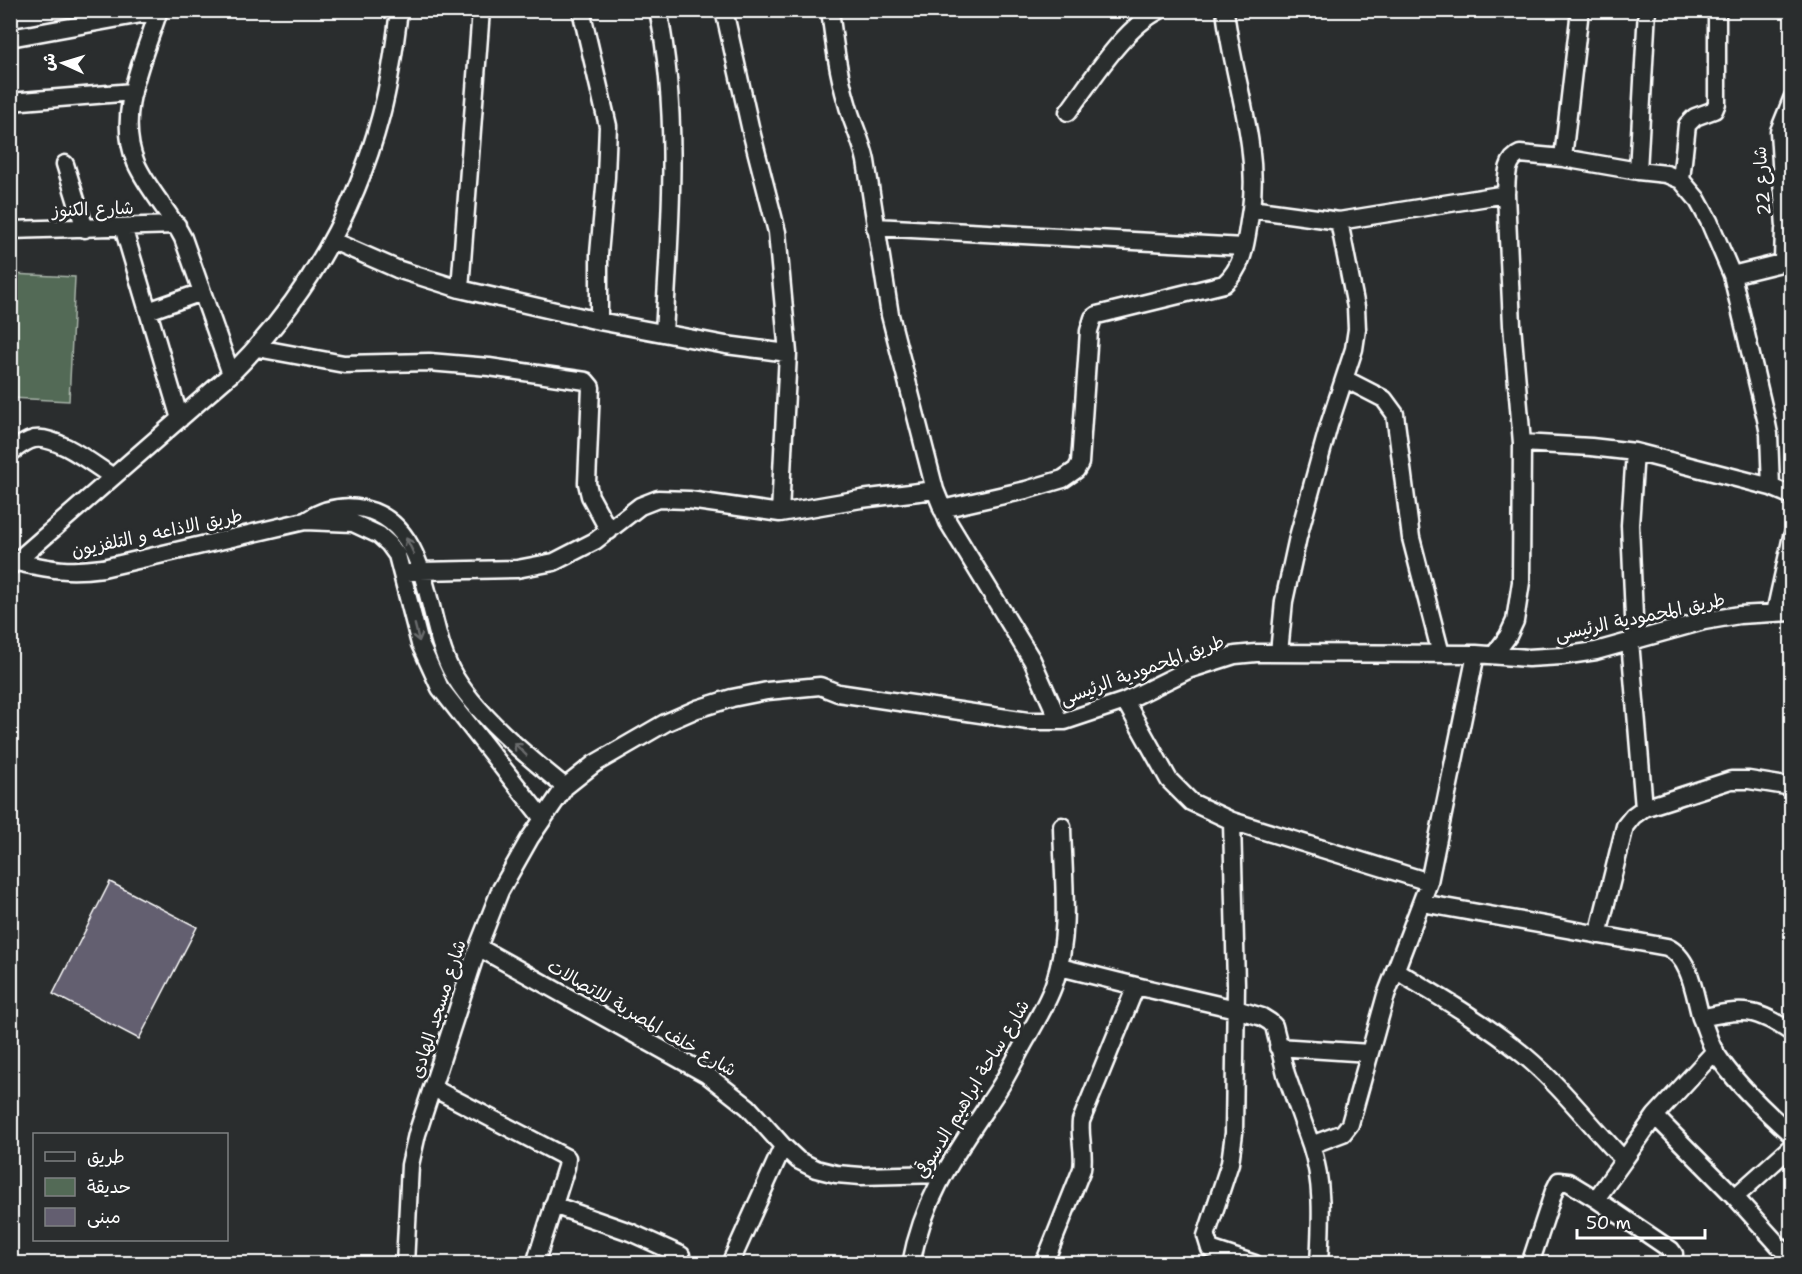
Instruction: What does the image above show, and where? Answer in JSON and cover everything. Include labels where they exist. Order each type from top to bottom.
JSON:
[{"type":"street","points":[[13,564],[231,374],[257,348],[297,296],[333,241],[361,178],[382,114],[399,10]]},
{"type":"street","points":[[460,289],[481,10]]},
{"type":"street","points":[[580,10],[608,126],[599,254],[598,321]]},
{"type":"street","points":[[658,10],[669,96],[670,147],[671,207],[664,333]]},
{"type":"street","points":[[724,10],[751,131],[777,232],[788,352],[780,513]]},
{"type":"street","points":[[830,10],[843,90],[862,141],[891,315],[934,490],[948,522],[1032,660],[1059,721]]},
{"type":"street","points":[[1068,112],[1121,43],[1141,21],[1160,10]]},
{"type":"street","points":[[942,509],[1026,490],[1063,478],[1076,470],[1080,462],[1089,331],[1093,318],[1107,311],[1224,284],[1237,271],[1254,192],[1251,154],[1225,10]]},
{"type":"street","points":[[1563,158],[1580,10]]},
{"type":"street","points":[[1638,171],[1647,10]]},
{"type":"street","points":[[1681,180],[1687,125],[1695,117],[1714,110],[1718,103],[1717,10]]},
{"type":"street","points":[[10,38],[95,17],[158,11],[129,110],[128,128],[131,147],[137,164],[177,225],[231,374]]},
{"type":"street","points":[[10,102],[133,92]]},
{"type":"street","name":"شارع 22","points":[[1732,275],[1780,263],[1788,227],[1779,131],[1791,99]]},
{"type":"street","points":[[1494,655],[1512,629],[1519,603],[1522,443],[1512,325],[1506,194],[1510,161],[1514,157],[1529,154],[1666,174],[1681,180],[1696,199],[1709,221],[1732,275],[1769,434],[1771,486]]},
{"type":"street","points":[[65,164],[85,229]]},
{"type":"street","points":[[1251,209],[1339,221],[1506,194]]},
{"type":"street","points":[[1279,653],[1284,600],[1298,537],[1329,425],[1354,349],[1357,329],[1356,307],[1339,221]]},
{"type":"street","name":"شارع الكنوز","points":[[10,230],[177,225]]},
{"type":"street","points":[[123,227],[180,419]]},
{"type":"street","points":[[875,227],[1244,247]]},
{"type":"street","points":[[333,241],[397,269],[460,289],[598,321],[726,345],[788,352]]},
{"type":"street","points":[[148,311],[202,292]]},
{"type":"street","points":[[257,348],[344,364],[429,362],[489,367],[586,381],[591,387],[588,491],[609,531]]},
{"type":"street","points":[[1345,380],[1384,399],[1391,405],[1395,414],[1411,538],[1441,654]]},
{"type":"street","points":[[10,453],[28,441],[44,438],[52,440],[113,477]]},
{"type":"street","points":[[1522,443],[1635,452],[1771,486],[1791,496]]},
{"type":"street","points":[[1635,452],[1630,525],[1632,640],[1644,808]]},
{"type":"street","points":[[403,573],[537,567],[568,556],[595,541],[640,506],[658,499],[689,500],[780,513],[861,499],[934,490]]},
{"type":"street","name":"طريق الاذاعه و التلفزيون","points":[[305,521],[323,511],[339,507],[355,507],[371,511],[398,528],[408,540],[420,571],[443,652],[461,686],[472,701],[527,756],[565,787]]},
{"type":"street","name":"طريق الاذاعه و التلفزيون","points":[[13,564],[62,572],[89,570],[305,521],[339,521],[366,528],[389,544],[397,555],[420,644],[440,688],[543,819]]},
{"type":"street","points":[[1783,613],[1791,536]]},
{"type":"street","name":"طريق المحمودية الرئيسى","points":[[565,787],[594,764],[664,723],[732,698],[767,691],[820,686],[838,693],[1028,721],[1059,721],[1125,701],[1188,670],[1235,655],[1279,653],[1476,654],[1528,658],[1562,656],[1596,651],[1704,621],[1783,613]]},
{"type":"street","points":[[1311,1146],[1343,1133],[1349,1128],[1395,970],[1429,882],[1476,654]]},
{"type":"street","points":[[1125,701],[1169,780],[1191,802],[1232,821],[1429,882]]},
{"type":"street","points":[[1598,935],[1625,826],[1633,816],[1644,808],[1731,780],[1749,780],[1791,787]]},
{"type":"street","name":"شارع مسجد الهادى","points":[[405,1263],[410,1165],[417,1134],[478,947],[500,891],[514,864],[565,787]]},
{"type":"street","points":[[1232,821],[1236,1009],[1234,1133],[1230,1162],[1206,1236],[1210,1249],[1233,1261],[1255,1263]]},
{"type":"street","name":"شارع ساحة ابراهيم الدسوقي","points":[[911,1263],[927,1206],[942,1174],[1000,1087],[1048,999],[1060,967],[1064,931],[1062,826]]},
{"type":"street","points":[[1422,903],[1667,947],[1677,953],[1685,964],[1701,1018],[1715,1051],[1756,1100],[1791,1135]]},
{"type":"street","name":"شارع خلف المصرية للاتصالات","points":[[478,947],[706,1074],[748,1107],[783,1146],[807,1165],[836,1174],[861,1176],[942,1174]]},
{"type":"street","points":[[1060,967],[1236,1009],[1262,1017],[1274,1026],[1286,1074],[1316,1160],[1320,1185],[1319,1263]]},
{"type":"street","points":[[1395,970],[1479,1021],[1526,1057],[1558,1087],[1624,1160]]},
{"type":"street","points":[[1044,1263],[1082,1169],[1084,1158],[1080,1129],[1082,1121],[1136,986]]},
{"type":"street","points":[[1701,1018],[1730,1011],[1748,1011],[1773,1020],[1791,1033]]},
{"type":"street","points":[[1278,1047],[1369,1053]]},
{"type":"street","points":[[1596,1199],[1655,1116],[1715,1051]]},
{"type":"street","points":[[433,1088],[564,1155],[568,1161],[535,1263]]},
{"type":"street","points":[[1655,1116],[1735,1197],[1791,1260]]},
{"type":"street","points":[[730,1263],[783,1146]]},
{"type":"street","points":[[1735,1197],[1791,1146]]},
{"type":"street","points":[[1530,1263],[1559,1181],[1568,1182],[1596,1199],[1671,1250],[1674,1254],[1673,1263]]},
{"type":"street","points":[[554,1205],[630,1232],[681,1256]]},
{"type":"green space","points":[[11,274],[75,277],[69,401],[11,398]]},
{"type":"building","points":[[110,882],[197,927],[139,1039],[53,994]]}]
